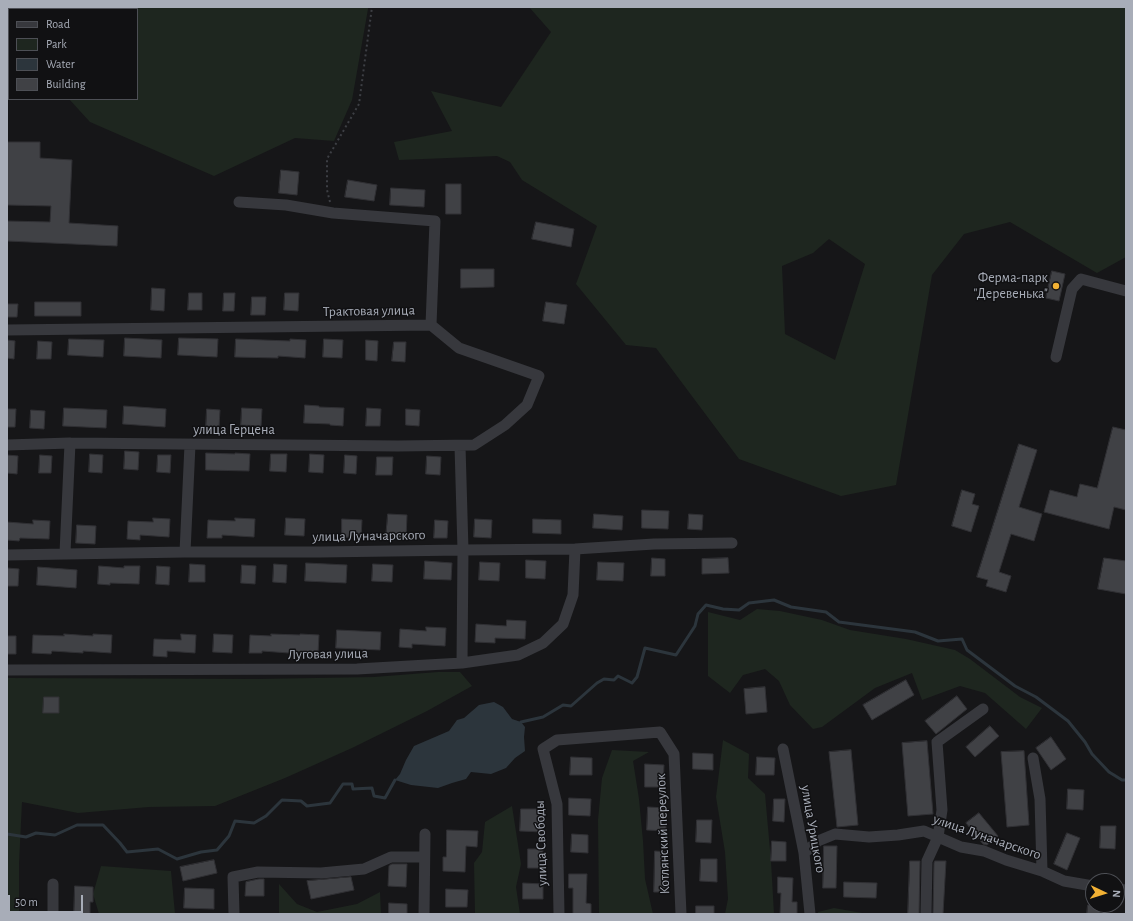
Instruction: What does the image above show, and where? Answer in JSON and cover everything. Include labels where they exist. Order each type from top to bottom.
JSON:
[{"type":"street","name":"Трактовая улица","points":[[7,330],[431,325],[435,221],[333,213],[286,205],[239,202]]},
{"type":"street","points":[[1056,357],[1072,289],[1081,279],[1126,291]]},
{"type":"street","name":"улица Герцена","points":[[7,445],[70,443],[190,445],[474,445],[505,425],[527,406],[539,376],[459,348],[431,325]]},
{"type":"street","points":[[64,554],[70,443]]},
{"type":"street","points":[[185,552],[190,445]]},
{"type":"street","points":[[460,446],[463,550],[462,663]]},
{"type":"street","name":"улица Луначарского","points":[[7,555],[575,549],[654,544],[732,543]]},
{"type":"street","name":"Луговая улица","points":[[7,670],[357,669],[462,663],[518,655],[544,643],[563,624],[573,595],[575,549]]},
{"type":"street","points":[[926,914],[927,861],[938,837],[942,810],[937,742],[983,709]]},
{"type":"street","name":"Котлянский переулок","points":[[543,748],[557,740],[660,732],[674,754],[681,914]]},
{"type":"street","name":"улица Свободы","points":[[543,748],[558,804],[558,914]]},
{"type":"street","name":"улица Урицкого","points":[[783,749],[804,853],[810,914]]},
{"type":"street","points":[[1033,758],[1040,799],[1042,871]]},
{"type":"street","name":"улица Луначарского","points":[[804,853],[818,841],[835,834],[869,837],[924,831],[961,846],[1042,871],[1064,881],[1085,885]]},
{"type":"street","points":[[424,914],[425,834]]},
{"type":"street","points":[[234,914],[233,877],[258,872],[321,873],[364,869],[391,857],[424,857]]},
{"type":"street","points":[[53,884],[53,914]]},
{"type":"path","points":[[333,213],[327,190],[327,159],[359,104],[372,7]]},
{"type":"green space","points":[[7,7],[368,7],[352,100],[334,141],[295,138],[214,176],[90,122],[70,100],[138,100],[138,8],[8,8],[8,32]]},
{"type":"green space","points":[[529,7],[1126,7],[1126,257],[1097,273],[1010,222],[964,234],[932,275],[896,485],[841,496],[739,459],[656,348],[626,345],[576,284],[597,226],[522,180],[510,162],[497,156],[399,160],[394,142],[452,131],[431,91],[501,107],[551,32]],"holes":[[[829,239],[865,264],[835,360],[785,334],[782,266],[813,253]]]},
{"type":"green space","points":[[757,609],[780,611],[822,620],[850,630],[906,639],[955,650],[970,659],[1020,697],[1042,708],[1026,729],[985,693],[960,686],[922,700],[912,673],[875,688],[822,727],[813,729],[790,705],[779,681],[765,669],[743,675],[730,693],[708,676],[708,612],[740,620]]},
{"type":"green space","points":[[438,672],[460,672],[472,686],[427,711],[352,748],[285,778],[215,806],[149,807],[78,813],[22,802],[19,864],[19,914],[7,914],[7,678],[257,679],[374,677]]},
{"type":"green space","points":[[723,740],[749,754],[748,778],[765,794],[774,914],[725,914],[728,899],[725,852],[716,797]]},
{"type":"green space","points":[[612,750],[649,752],[633,761],[639,799],[645,879],[653,914],[599,914],[598,820],[602,778]]},
{"type":"green space","points":[[512,806],[521,864],[516,887],[520,914],[475,914],[474,863],[482,852],[485,822]]},
{"type":"green space","points":[[101,866],[171,871],[175,914],[99,914],[93,894]]},
{"type":"green space","points":[[279,884],[297,904],[317,912],[357,904],[380,892],[381,914],[279,914]]},
{"type":"green space","points":[[834,908],[868,914],[818,914],[818,912]]},
{"type":"water","points":[[494,702],[503,707],[512,719],[521,722],[525,727],[525,751],[515,758],[506,768],[491,774],[471,772],[466,779],[438,788],[411,785],[395,780],[400,774],[414,746],[449,731],[457,720],[464,718],[479,705]]},
{"type":"building","points":[[7,142],[40,142],[40,158],[72,160],[69,223],[118,226],[117,246],[7,241],[7,221],[50,222],[51,206],[7,205]]},
{"type":"building","points":[[281,170],[299,172],[297,195],[279,193]]},
{"type":"building","points":[[348,180],[377,185],[374,201],[345,197]]},
{"type":"building","points":[[446,184],[461,184],[461,214],[446,214]]},
{"type":"building","points":[[391,188],[425,190],[424,207],[390,205]]},
{"type":"building","points":[[536,222],[574,229],[571,247],[532,239]]},
{"type":"building","points":[[461,269],[494,269],[494,287],[461,288]]},
{"type":"building","name":"Ферма-парк \"Деревенька\"","points":[[1052,271],[1065,274],[1059,301],[1046,298]]},
{"type":"building","points":[[152,288],[165,289],[164,311],[151,310]]},
{"type":"building","points":[[189,293],[202,293],[202,310],[188,310]]},
{"type":"building","points":[[224,293],[235,293],[234,311],[223,311]]},
{"type":"building","points":[[285,293],[299,293],[298,311],[284,310]]},
{"type":"building","points":[[252,297],[266,297],[265,315],[251,315]]},
{"type":"building","points":[[35,302],[81,302],[81,316],[35,316]]},
{"type":"building","points":[[546,302],[567,305],[564,324],[543,321]]},
{"type":"building","points":[[7,304],[18,304],[17,317],[7,317]]},
{"type":"building","points":[[125,338],[162,340],[161,358],[124,356]]},
{"type":"building","points":[[179,338],[218,339],[217,357],[178,355]]},
{"type":"building","points":[[69,339],[104,340],[103,357],[68,355]]},
{"type":"building","points":[[236,339],[290,341],[290,339],[306,340],[305,358],[278,356],[278,358],[235,357]]},
{"type":"building","points":[[324,339],[343,340],[342,358],[323,357]]},
{"type":"building","points":[[7,340],[15,341],[14,359],[7,358]]},
{"type":"building","points":[[366,340],[378,341],[377,361],[366,360]]},
{"type":"building","points":[[38,341],[52,342],[51,359],[37,359]]},
{"type":"building","points":[[394,342],[406,342],[405,362],[392,361]]},
{"type":"building","points":[[305,405],[344,408],[343,426],[304,423]]},
{"type":"building","points":[[124,406],[166,409],[165,427],[123,424]]},
{"type":"building","points":[[64,408],[107,410],[106,428],[63,426]]},
{"type":"building","points":[[242,408],[262,409],[261,426],[241,425]]},
{"type":"building","points":[[367,408],[381,409],[380,426],[366,426]]},
{"type":"building","points":[[7,409],[16,409],[15,427],[7,427]]},
{"type":"building","points":[[207,409],[220,410],[219,427],[206,427]]},
{"type":"building","points":[[406,409],[420,410],[419,426],[406,425]]},
{"type":"building","points":[[31,410],[45,411],[44,429],[30,428]]},
{"type":"building","points":[[1113,427],[1126,430],[1126,510],[1114,507],[1109,529],[1044,512],[1050,490],[1077,497],[1080,484],[1097,488]]},
{"type":"building","points":[[1019,444],[1037,450],[1019,507],[1042,514],[1034,541],[1011,534],[999,572],[1011,576],[1006,592],[986,586],[988,580],[977,577]]},
{"type":"building","points":[[125,451],[139,452],[138,470],[124,469]]},
{"type":"building","points":[[206,453],[250,454],[249,471],[206,470]]},
{"type":"building","points":[[90,454],[103,455],[102,473],[89,472]]},
{"type":"building","points":[[271,454],[287,454],[286,472],[270,471]]},
{"type":"building","points":[[310,454],[324,455],[323,473],[309,472]]},
{"type":"building","points":[[7,455],[18,456],[17,474],[7,473]]},
{"type":"building","points":[[40,455],[52,456],[51,473],[39,473]]},
{"type":"building","points":[[158,455],[171,455],[170,473],[157,472]]},
{"type":"building","points":[[345,455],[357,456],[356,474],[344,473]]},
{"type":"building","points":[[427,456],[441,457],[440,475],[426,474]]},
{"type":"building","points":[[377,457],[393,457],[392,475],[376,475]]},
{"type":"building","points":[[962,490],[975,494],[972,504],[979,506],[971,532],[952,526]]},
{"type":"building","points":[[642,510],[669,511],[668,529],[642,528]]},
{"type":"building","points":[[388,514],[407,515],[406,539],[386,538]]},
{"type":"building","points":[[594,514],[623,516],[622,530],[593,528]]},
{"type":"building","points":[[689,514],[703,515],[702,530],[688,529]]},
{"type":"building","points":[[153,518],[170,519],[169,537],[140,535],[140,540],[127,539],[128,521],[153,522]]},
{"type":"building","points":[[235,518],[255,519],[254,537],[222,535],[222,538],[207,538],[208,520],[235,521]]},
{"type":"building","points":[[286,518],[305,519],[304,536],[285,535]]},
{"type":"building","points":[[342,519],[362,520],[361,538],[342,537]]},
{"type":"building","points":[[475,519],[492,520],[491,538],[474,537]]},
{"type":"building","points":[[533,519],[561,520],[561,534],[533,533]]},
{"type":"building","points":[[33,520],[50,521],[49,539],[20,538],[19,541],[7,540],[7,522],[33,524]]},
{"type":"building","points":[[435,520],[448,521],[447,538],[434,538]]},
{"type":"building","points":[[77,525],[96,526],[95,544],[76,543]]},
{"type":"building","points":[[652,558],[665,559],[665,576],[651,576]]},
{"type":"building","points":[[728,558],[729,573],[702,574],[702,559]]},
{"type":"building","points":[[1104,558],[1126,561],[1126,594],[1098,589]]},
{"type":"building","points":[[526,560],[546,561],[545,579],[526,578]]},
{"type":"building","points":[[425,561],[452,563],[451,580],[424,579]]},
{"type":"building","points":[[480,562],[500,563],[499,581],[479,580]]},
{"type":"building","points":[[598,562],[624,563],[623,581],[597,580]]},
{"type":"building","points":[[306,563],[347,565],[346,583],[305,581]]},
{"type":"building","points":[[190,564],[205,565],[205,582],[189,582]]},
{"type":"building","points":[[274,564],[287,565],[286,583],[273,582]]},
{"type":"building","points":[[373,564],[393,565],[392,582],[372,581]]},
{"type":"building","points":[[242,565],[256,566],[255,584],[241,583]]},
{"type":"building","points":[[99,566],[124,568],[124,566],[140,566],[139,584],[98,584]]},
{"type":"building","points":[[157,566],[170,567],[169,585],[156,584]]},
{"type":"building","points":[[38,567],[77,570],[76,588],[37,585]]},
{"type":"building","points":[[7,568],[19,569],[18,586],[7,586]]},
{"type":"building","points":[[507,620],[526,621],[525,639],[495,638],[495,643],[475,642],[476,624],[506,626]]},
{"type":"building","points":[[426,627],[446,628],[445,646],[412,644],[412,648],[399,647],[400,629],[426,631]]},
{"type":"building","points":[[337,630],[381,632],[380,650],[336,648]]},
{"type":"building","points":[[64,634],[93,636],[93,634],[112,635],[111,653],[52,651],[51,654],[32,653],[33,635],[64,636]]},
{"type":"building","points":[[181,634],[196,635],[195,653],[167,651],[167,657],[153,656],[154,639],[181,640]]},
{"type":"building","points":[[214,634],[233,635],[232,653],[213,652]]},
{"type":"building","points":[[271,634],[319,635],[318,653],[262,651],[262,653],[249,653],[250,635],[271,636]]},
{"type":"building","points":[[7,636],[16,636],[16,654],[7,654]]},
{"type":"building","points":[[906,680],[914,695],[872,720],[863,705]]},
{"type":"building","points":[[765,687],[767,712],[746,714],[744,689]]},
{"type":"building","points":[[957,696],[967,709],[936,734],[925,721]]},
{"type":"building","points":[[44,697],[59,697],[59,713],[43,713]]},
{"type":"building","points":[[990,726],[999,736],[975,757],[966,747]]},
{"type":"building","points":[[1051,737],[1066,759],[1051,770],[1036,748]]},
{"type":"building","points":[[927,741],[933,814],[908,816],[902,743]]},
{"type":"building","points":[[851,750],[858,825],[837,827],[829,752]]},
{"type":"building","points":[[1024,751],[1029,825],[1007,827],[1001,752]]},
{"type":"building","points":[[693,753],[713,754],[713,770],[693,769]]},
{"type":"building","points":[[571,757],[592,758],[592,775],[570,775]]},
{"type":"building","points":[[757,757],[775,758],[774,775],[756,775]]},
{"type":"building","points":[[645,764],[664,765],[663,787],[645,787]]},
{"type":"building","points":[[1068,789],[1084,790],[1083,810],[1067,809]]},
{"type":"building","points":[[569,798],[591,799],[590,816],[569,815]]},
{"type":"building","points":[[774,799],[785,799],[784,822],[773,821]]},
{"type":"building","points":[[648,807],[666,808],[666,831],[647,830]]},
{"type":"building","points":[[521,809],[544,809],[543,832],[520,831]]},
{"type":"building","points":[[979,813],[998,836],[987,845],[983,844],[966,823]]},
{"type":"building","points":[[697,820],[712,820],[711,843],[696,842]]},
{"type":"building","points":[[1101,826],[1116,826],[1115,849],[1100,848]]},
{"type":"building","points":[[447,830],[478,831],[477,847],[466,846],[465,872],[443,871],[443,857],[446,857]]},
{"type":"building","points":[[1067,833],[1080,838],[1067,870],[1054,864]]},
{"type":"building","points":[[572,834],[588,835],[588,853],[571,852]]},
{"type":"building","points":[[772,841],[786,842],[786,861],[771,861]]},
{"type":"building","points":[[824,846],[837,846],[836,888],[823,888]]},
{"type":"building","points":[[528,849],[543,849],[542,868],[528,868]]},
{"type":"building","points":[[655,851],[668,852],[667,892],[654,892]]},
{"type":"building","points":[[701,859],[717,859],[717,882],[700,881]]},
{"type":"building","points":[[214,860],[217,873],[183,881],[180,867]]},
{"type":"building","points":[[910,861],[920,861],[919,914],[908,914]]},
{"type":"building","points":[[935,861],[946,861],[943,914],[933,914]]},
{"type":"building","points":[[392,864],[407,864],[406,887],[388,886],[389,866]]},
{"type":"building","points":[[569,874],[587,874],[586,903],[591,904],[591,914],[573,914],[573,888],[569,888]]},
{"type":"building","points":[[351,877],[354,890],[311,899],[307,881]]},
{"type":"building","points":[[778,877],[793,878],[792,902],[797,902],[797,914],[780,914],[781,893],[778,893]]},
{"type":"building","points":[[264,879],[264,896],[245,896],[246,882]]},
{"type":"building","points":[[844,882],[877,883],[876,898],[844,897]]},
{"type":"building","points":[[523,883],[543,884],[543,899],[523,899]]},
{"type":"building","points":[[75,886],[93,887],[93,902],[90,902],[90,914],[74,914]]},
{"type":"building","points":[[185,888],[214,889],[214,909],[184,908]]},
{"type":"building","points":[[446,889],[468,890],[467,907],[446,907]]},
{"type":"building","points":[[389,903],[407,904],[407,914],[389,914]]},
{"type":"building","points":[[696,906],[714,906],[714,914],[696,914]]},
{"type":"building","points":[[1087,913],[1100,913],[1100,914]]},
{"type":"waterway","points":[[521,722],[543,717],[563,705],[571,706],[597,683],[604,679],[614,680],[618,676],[632,683],[637,677],[645,648],[676,655],[695,626],[698,614],[706,605],[723,609],[739,610],[749,603],[774,600],[791,607],[826,612],[839,622],[915,632],[938,641],[962,639],[967,650],[1015,686],[1036,697],[1068,721],[1085,742],[1092,754],[1109,772],[1122,780],[1126,780]]},
{"type":"waterway","points":[[7,834],[26,837],[36,833],[55,835],[77,825],[103,825],[127,852],[158,849],[177,859],[201,852],[217,850],[229,836],[235,821],[254,823],[266,816],[282,800],[301,801],[307,806],[330,803],[343,784],[352,784],[353,789],[372,788],[374,796],[385,798],[395,780]]},
{"type":"place","name":"Ферма-парк \"Деревенька\"","points":[[1056,286]]}]
